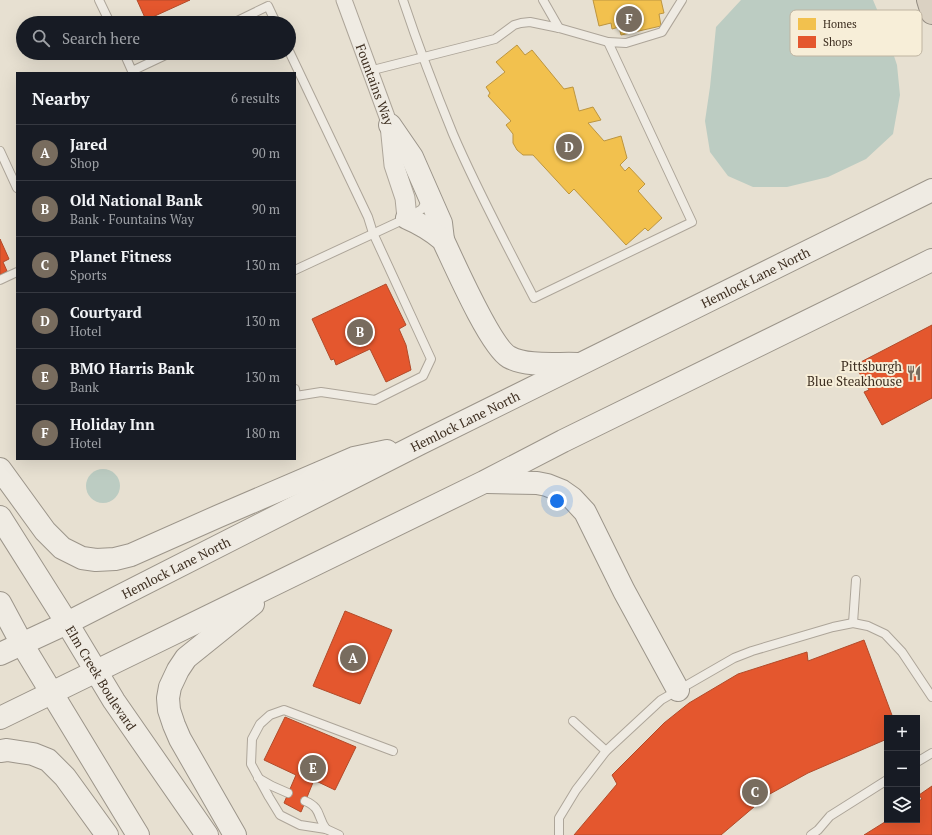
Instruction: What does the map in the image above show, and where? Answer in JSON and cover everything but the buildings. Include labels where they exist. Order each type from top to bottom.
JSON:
[{"type":"highway","points":[[928,0],[932,13]]},
{"type":"main road","points":[[390,126],[412,157],[441,223],[443,240],[488,330],[498,345],[506,355],[520,361],[530,363],[580,364]]},
{"type":"main road","name":"Hemlock Lane North","points":[[0,654],[67,622],[419,444],[932,190]]},
{"type":"main road","points":[[407,218],[422,224],[443,240]]},
{"type":"main road","points":[[0,718],[484,482],[563,441],[932,260]]},
{"type":"main road","points":[[0,469],[46,531],[62,548],[82,558],[108,560],[131,556],[219,516],[354,458],[419,444]]},
{"type":"main road","points":[[484,482],[537,483],[562,491],[572,498],[585,512],[624,591],[678,690]]},
{"type":"main road","name":"Elm Creek Boulevard","points":[[0,517],[67,622],[117,707],[207,835]]},
{"type":"main road","points":[[235,835],[177,732],[169,710],[168,698],[170,687],[178,670],[186,658],[284,579]]},
{"type":"main road","points":[[0,603],[22,644],[138,835]]},
{"type":"main road","points":[[0,751],[7,750],[33,754],[48,760],[65,777],[107,835]]},
{"type":"street","name":"Fountains Way","points":[[344,0],[390,126],[394,165],[405,198],[407,218]]},
{"type":"lane","points":[[100,0],[107,16]]},
{"type":"lane","points":[[402,0],[422,57],[454,135],[534,298],[692,222],[608,42]]},
{"type":"lane","points":[[543,0],[558,28]]},
{"type":"lane","points":[[369,71],[495,39],[514,25],[530,22],[608,42],[626,43],[662,32],[682,0]]},
{"type":"lane","points":[[247,16],[268,6],[273,16]]},
{"type":"lane","points":[[127,60],[132,71],[155,60]]},
{"type":"lane","points":[[293,60],[368,217],[431,359],[423,376],[375,400],[321,392],[296,396]]},
{"type":"lane","points":[[0,151],[16,186]]},
{"type":"lane","points":[[296,270],[407,218],[422,209],[426,204],[428,196]]},
{"type":"lane","points":[[0,280],[16,272]]},
{"type":"lane","points":[[853,623],[856,580]]},
{"type":"lane","points":[[559,835],[559,818],[576,790],[606,751],[661,700],[734,658],[752,651],[833,627],[853,623],[868,626],[885,634],[902,652],[932,697]]},
{"type":"lane","points":[[339,835],[326,829],[300,825],[280,815],[251,764],[252,739],[260,724],[270,715],[284,710],[394,751]]},
{"type":"lane","points":[[573,721],[606,751]]},
{"type":"lane","points":[[920,760],[932,752]]},
{"type":"lane","points":[[258,777],[272,786],[288,793]]},
{"type":"lane","points":[[811,835],[818,830],[830,816],[884,782]]},
{"type":"lane","points":[[305,801],[314,804],[321,823],[326,829]]},
{"type":"shaded area","points":[[741,0],[873,0],[877,10],[790,10],[790,56],[894,56],[897,65],[900,95],[893,134],[866,159],[828,177],[787,187],[753,187],[728,176],[710,152],[705,121],[716,27]]},
{"type":"shaded area","points":[[106,469],[115,474],[119,479],[119,493],[115,498],[110,502],[100,503],[96,502],[87,493],[86,483],[87,479],[96,470]]},
{"type":"place","name":"Holiday Inn","points":[[629,19]]},
{"type":"place","name":"Courtyard","points":[[569,147]]},
{"type":"place","name":"Old National Bank","points":[[360,332]]},
{"type":"place","name":"Pittsburgh Blue Steakhouse","points":[[914,373]]},
{"type":"place","name":"Jared","points":[[353,658]]},
{"type":"place","name":"BMO Harris Bank","points":[[313,768]]},
{"type":"place","name":"Planet Fitness","points":[[755,792]]}]
